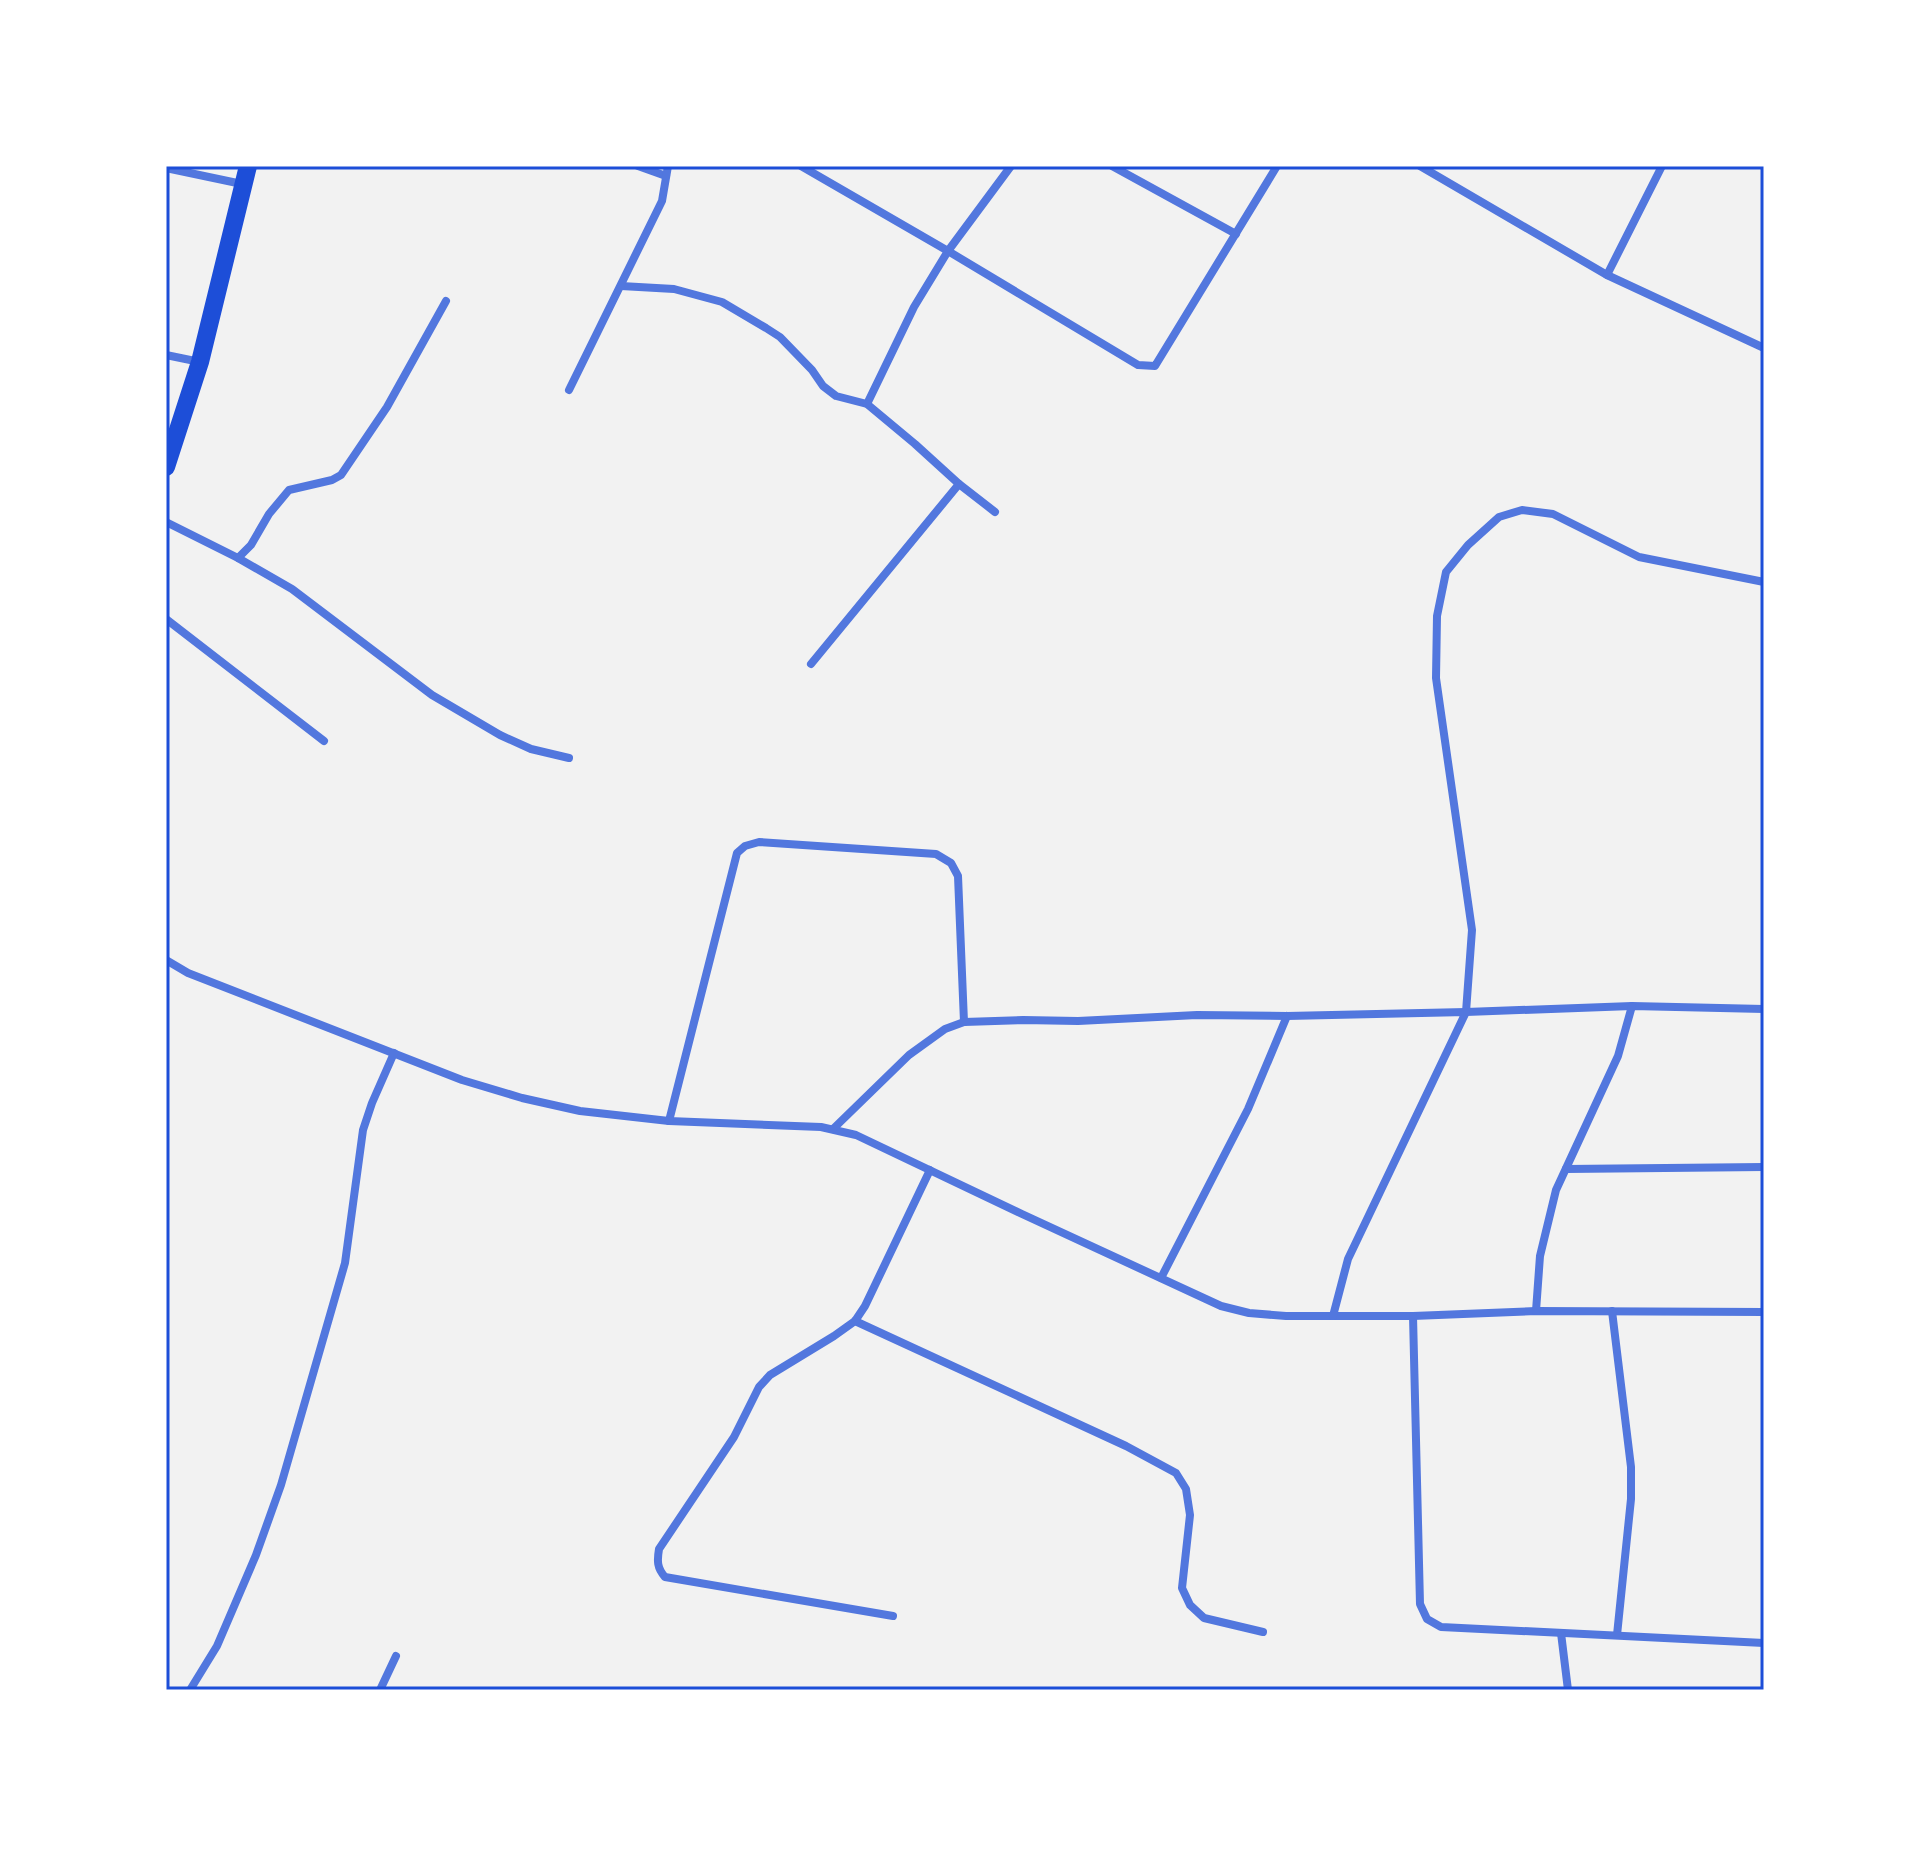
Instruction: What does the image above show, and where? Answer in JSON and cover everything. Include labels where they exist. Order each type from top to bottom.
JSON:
[{"type":"highway","points":[[166,467],[200,362],[245,175]]},
{"type":"street","points":[[569,390],[662,201],[667,171],[638,166]]},
{"type":"street","points":[[801,166],[1138,365],[1148,366],[1155,366],[1277,166]]},
{"type":"street","points":[[867,404],[914,307],[948,251],[1011,166]]},
{"type":"street","points":[[1112,166],[1236,234]]},
{"type":"street","points":[[1420,166],[1607,275],[1764,348]]},
{"type":"street","points":[[1607,275],[1662,166]]},
{"type":"street","points":[[166,168],[245,175]]},
{"type":"street","points":[[621,286],[674,289],[722,302],[780,337],[823,386],[836,396],[867,404],[995,512]]},
{"type":"street","points":[[238,558],[251,545],[269,514],[289,490],[341,475],[387,407],[446,301]]},
{"type":"street","points":[[166,355],[200,362]]},
{"type":"street","points":[[811,664],[959,484]]},
{"type":"street","points":[[1333,1316],[1348,1259],[1466,1012],[1472,930],[1436,678],[1437,616],[1446,572],[1468,545],[1499,517],[1522,510],[1553,514],[1639,557],[1764,582]]},
{"type":"street","points":[[166,522],[292,589],[432,695],[500,735],[531,749],[569,758]]},
{"type":"street","points":[[166,619],[324,741]]},
{"type":"street","points":[[669,1121],[737,853],[745,846],[759,842],[936,854],[951,863],[958,876],[964,1022]]},
{"type":"street","points":[[166,960],[188,973],[462,1080],[522,1098],[580,1111],[669,1121],[833,1129],[856,1135],[1221,1306],[1249,1313],[1413,1316],[1536,1311],[1764,1312]]},
{"type":"street","points":[[1536,1311],[1540,1256],[1556,1190],[1618,1056],[1632,1006]]},
{"type":"street","points":[[833,1129],[909,1055],[945,1029],[964,1022],[1632,1006],[1764,1009]]},
{"type":"street","points":[[1161,1278],[1248,1109],[1287,1016]]},
{"type":"street","points":[[190,1690],[217,1646],[256,1555],[281,1485],[345,1263],[363,1130],[394,1053]]},
{"type":"street","points":[[1566,1169],[1764,1167]]},
{"type":"street","points":[[893,1616],[665,1577],[657,1561],[659,1549],[734,1437],[759,1387],[770,1375],[855,1321],[930,1170]]},
{"type":"street","points":[[1612,1311],[1631,1467],[1631,1499],[1617,1635]]},
{"type":"street","points":[[1413,1316],[1420,1604],[1427,1619],[1441,1627],[1764,1643]]},
{"type":"street","points":[[855,1321],[1126,1446],[1176,1473],[1186,1489],[1190,1515],[1182,1588],[1190,1605],[1204,1618],[1263,1632]]},
{"type":"street","points":[[1561,1633],[1568,1690]]},
{"type":"street","points":[[380,1690],[396,1656]]}]
